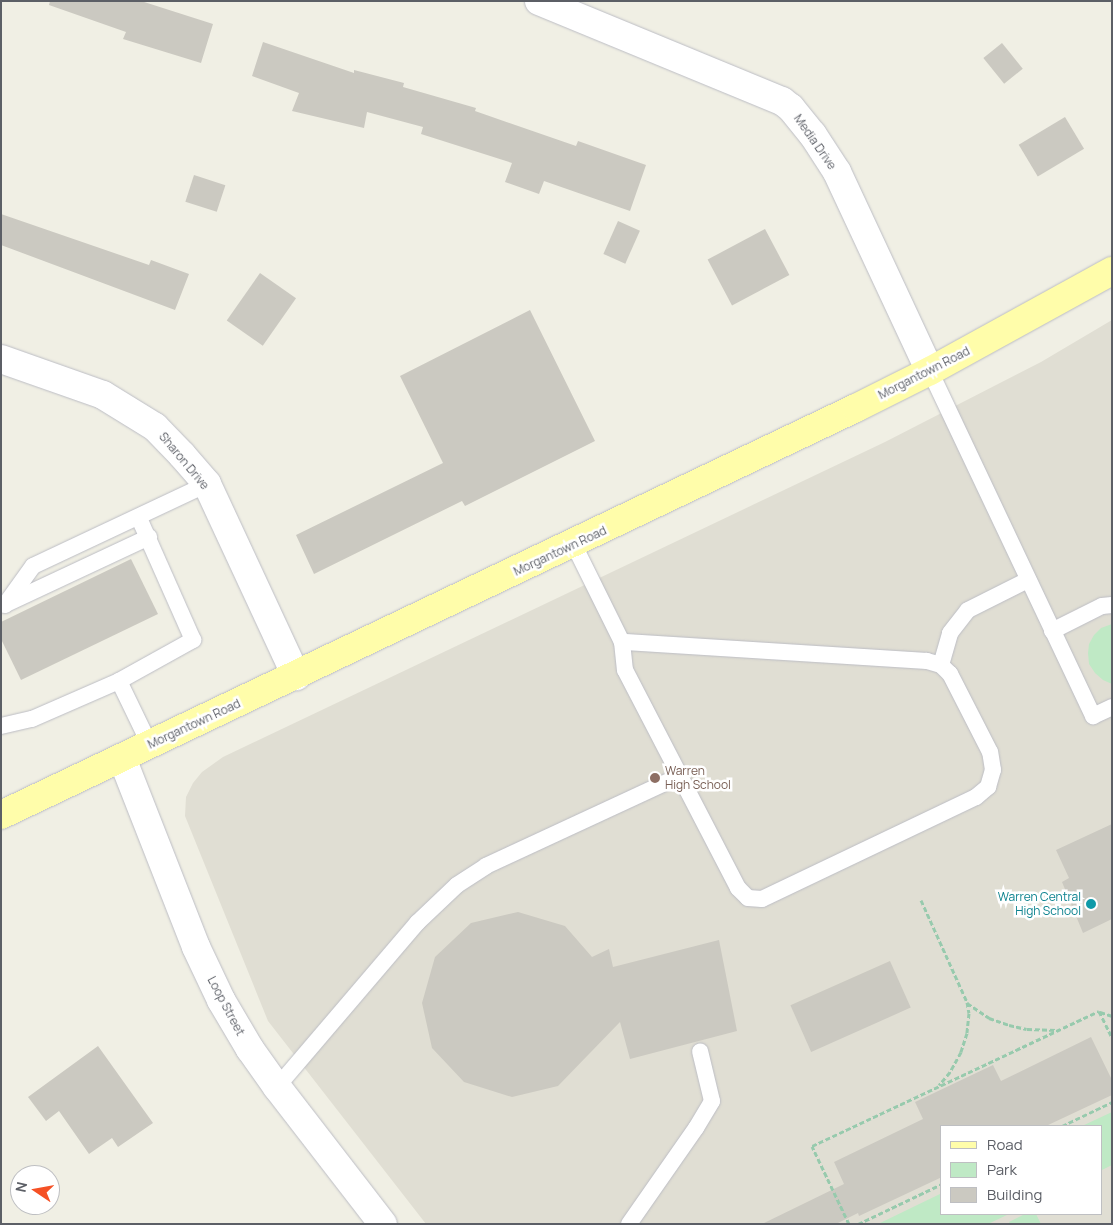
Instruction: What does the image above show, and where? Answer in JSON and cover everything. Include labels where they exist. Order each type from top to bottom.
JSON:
[{"type":"main road","name":"Morgantown Road","points":[[1,815],[574,544],[930,371],[1112,271]]},
{"type":"street","name":"Media Drive","points":[[538,1],[782,100],[791,108],[813,135],[837,172],[930,371]]},
{"type":"street","name":"Sharon Drive","points":[[1,359],[64,379],[103,394],[155,427],[207,484],[296,676]]},
{"type":"street","name":"Loop Street","points":[[122,758],[196,948],[221,1000],[250,1049],[277,1087],[383,1224]]},
{"type":"lane","points":[[930,371],[1093,716],[1112,707]]},
{"type":"lane","points":[[3,606],[33,566],[139,518],[207,484]]},
{"type":"lane","points":[[1,726],[32,718],[119,681],[193,640],[139,518]]},
{"type":"lane","points":[[3,606],[149,537]]},
{"type":"lane","points":[[574,544],[622,642],[624,670],[738,888],[748,898],[762,899],[976,797],[988,787],[993,770],[990,752],[950,674],[941,665],[918,661],[622,642]]},
{"type":"lane","points":[[941,665],[950,633],[968,610],[1028,580]]},
{"type":"lane","points":[[1052,631],[1102,606],[1112,605]]},
{"type":"lane","points":[[119,681],[150,745]]},
{"type":"lane","points":[[277,1087],[417,923],[457,885],[486,866],[680,776]]},
{"type":"lane","points":[[629,1224],[696,1128],[712,1100],[700,1051]]},
{"type":"path","points":[[922,900],[967,1002],[969,1013],[967,1033],[961,1052],[950,1072],[936,1088]]},
{"type":"path","points":[[967,1002],[989,1018],[1009,1025],[1027,1029],[1060,1030]]},
{"type":"path","points":[[1099,1011],[1112,1038]]},
{"type":"path","points":[[849,1224],[812,1146],[1099,1011],[1112,1016]]},
{"type":"path","points":[[1064,1125],[1112,1102]]},
{"type":"path","points":[[858,1224],[940,1185]]},
{"type":"shaded area","name":"Warren High School","points":[[1112,320],[1112,1224],[426,1224],[268,1021],[185,816],[186,797],[193,783],[202,772],[223,757],[885,442],[1041,362]]},
{"type":"green space","points":[[1112,624],[1112,684],[1103,680],[1095,673],[1089,664],[1088,653],[1089,644],[1094,635],[1101,628]]},
{"type":"green space","points":[[1112,1112],[1112,1165],[1103,1170],[1103,1125],[1084,1125]]},
{"type":"green space","points":[[940,1194],[940,1215],[1007,1215],[988,1224],[878,1224]]},
{"type":"green space","points":[[1023,1215],[1036,1215],[1041,1224],[1010,1224],[1009,1222]]},
{"type":"building","points":[[50,1],[141,1],[213,24],[201,63],[123,39],[126,32],[49,5]]},
{"type":"building","points":[[263,42],[354,73],[354,70],[404,83],[403,87],[476,108],[475,111],[576,146],[578,141],[646,165],[630,211],[544,181],[539,194],[505,182],[512,163],[421,134],[423,127],[367,112],[364,128],[292,111],[299,93],[252,76]]},
{"type":"building","points":[[1002,43],[1023,69],[1004,84],[983,58]]},
{"type":"building","points":[[1065,117],[1084,149],[1038,177],[1019,145]]},
{"type":"building","points":[[194,175],[225,185],[217,212],[185,202]]},
{"type":"building","points":[[1,214],[149,265],[151,260],[189,274],[175,310],[1,245]]},
{"type":"building","points":[[618,221],[640,231],[625,264],[603,254]]},
{"type":"building","points":[[765,229],[789,275],[732,305],[708,260]]},
{"type":"building","points":[[260,273],[296,298],[263,346],[227,321]]},
{"type":"building","points":[[530,310],[595,441],[465,506],[462,501],[314,574],[296,535],[443,463],[400,376]]},
{"type":"building","points":[[131,559],[158,614],[21,680],[1,639],[1,622]]},
{"type":"building","name":"Warren Central High School","points":[[1112,824],[1112,919],[1083,933],[1062,882],[1069,878],[1056,850]]},
{"type":"building","points":[[518,912],[565,926],[592,957],[609,949],[613,967],[719,940],[737,1031],[630,1059],[620,1022],[558,1086],[512,1097],[464,1082],[432,1048],[422,1003],[435,957],[471,923]]},
{"type":"building","points":[[890,961],[911,1008],[811,1052],[790,1005]]},
{"type":"building","points":[[1091,1037],[1112,1080],[1112,1095],[1048,1125],[940,1125],[940,1178],[859,1216],[858,1213],[836,1224],[762,1224],[844,1184],[834,1162],[923,1119],[915,1102],[993,1065],[1001,1081]]},
{"type":"building","points":[[98,1046],[153,1123],[118,1147],[112,1138],[89,1154],[59,1111],[46,1121],[28,1097]]},
{"type":"place","name":"Warren High School","points":[[655,778]]},
{"type":"place","name":"Warren Central High School","points":[[1091,904]]}]
